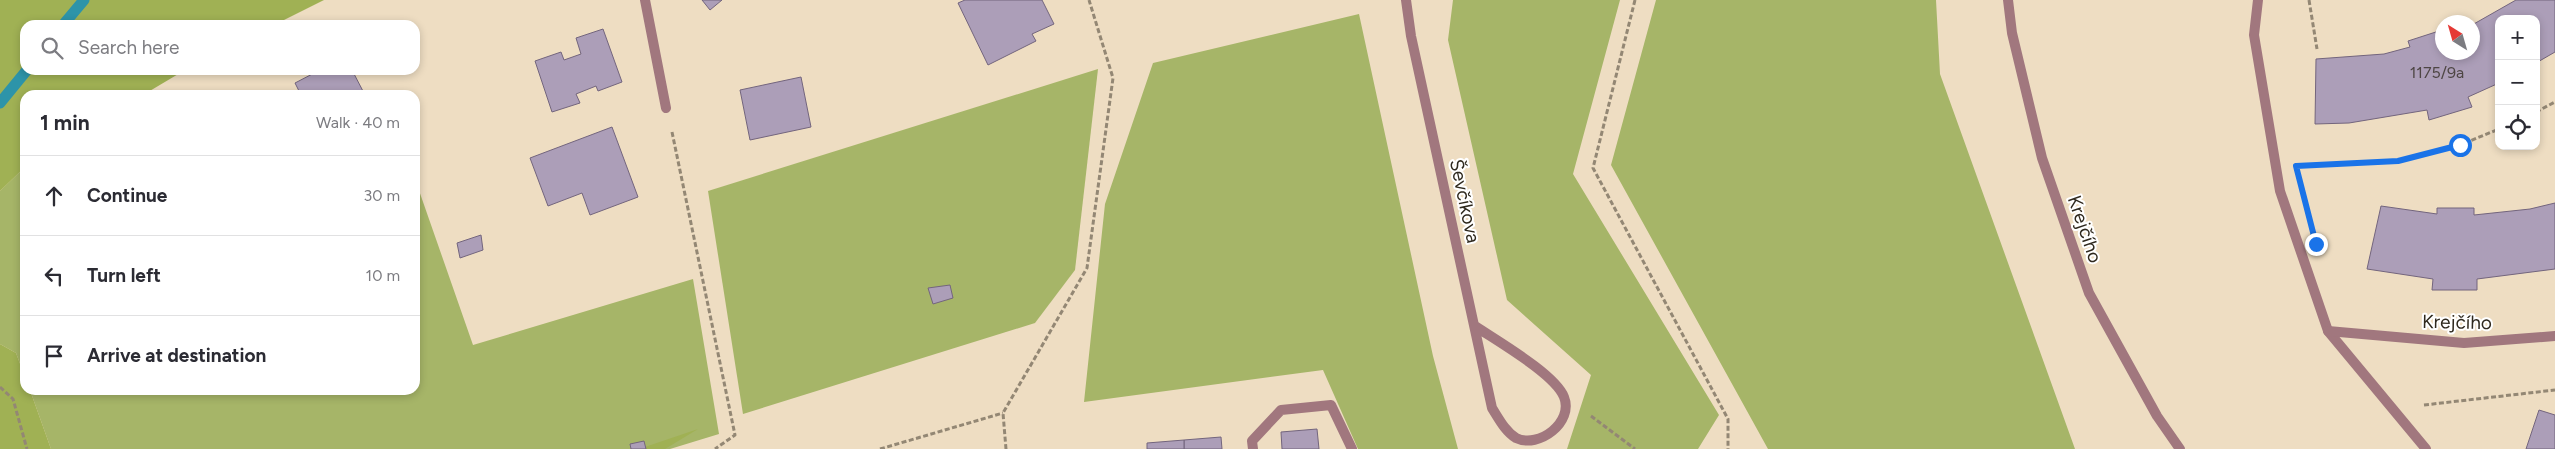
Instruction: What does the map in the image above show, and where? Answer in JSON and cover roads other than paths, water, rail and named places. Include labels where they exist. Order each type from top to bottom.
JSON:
[{"type":"street","points":[[645,0],[666,108]]},
{"type":"street","name":"Ševčíkova","points":[[1406,0],[1411,36],[1492,408],[1511,434],[1517,439],[1530,443],[1542,440],[1559,425],[1565,412],[1564,397],[1552,380],[1475,326]]},
{"type":"street","name":"Krejčího","points":[[2008,0],[2012,33],[2042,158],[2089,293],[2157,416],[2180,449]]},
{"type":"street","points":[[2258,0],[2254,35],[2280,190],[2328,331],[2426,449]]},
{"type":"street","name":"Krejčího","points":[[2328,331],[2464,343],[2555,336]]},
{"type":"street","points":[[1253,449],[1252,441],[1282,410],[1331,405],[1352,449]]},
{"type":"waterway","points":[[67,20],[84,0]]},
{"type":"waterway","points":[[0,103],[23,75]]}]
